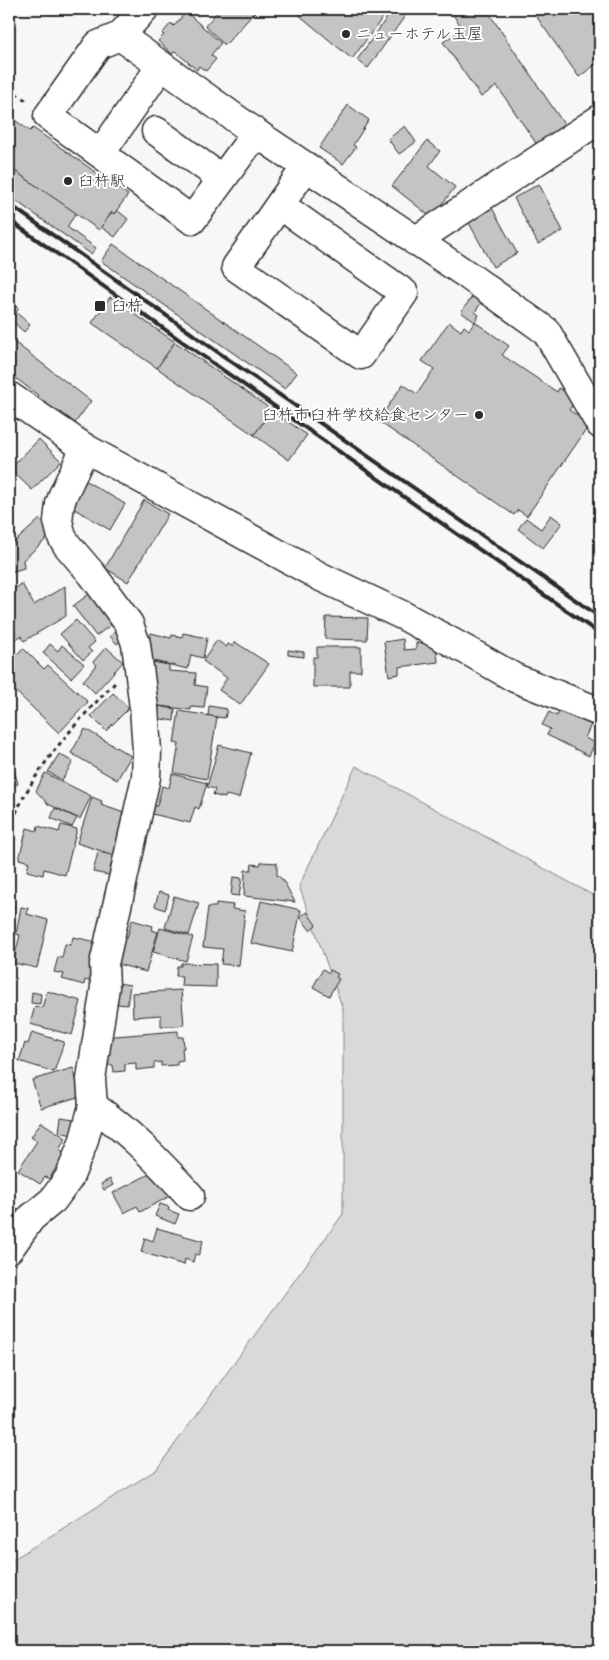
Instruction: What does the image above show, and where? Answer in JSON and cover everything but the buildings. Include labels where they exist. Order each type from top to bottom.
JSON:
[{"type":"street","points":[[144,9],[120,36],[98,45],[48,116],[192,220],[256,133]]},
{"type":"street","points":[[120,36],[256,133],[466,274],[546,331],[600,424]]},
{"type":"street","points":[[101,153],[161,66]]},
{"type":"street","points":[[415,241],[600,119]]},
{"type":"street","points":[[156,131],[222,179]]},
{"type":"street","points":[[280,205],[404,293],[361,355],[236,267],[306,167]]},
{"type":"street","points":[[9,396],[85,448],[321,577],[404,616],[515,678],[600,712]]},
{"type":"street","points":[[9,1249],[31,1218],[53,1200],[68,1178],[83,1143],[93,1106],[91,1079],[105,987],[104,964],[146,777],[147,751],[136,644],[129,624],[92,574],[67,545],[58,521],[60,504],[85,448]]},
{"type":"street","points":[[93,1106],[157,1160],[190,1196]]},
{"type":"path","points":[[9,836],[11,823],[23,800],[55,749],[99,698],[128,671],[138,666]]},
{"type":"path","points":[[9,865],[13,906],[9,967]]},
{"type":"shaded area","points":[[356,766],[600,899],[600,1651],[9,1651],[9,1562],[156,1470],[343,1214],[343,1009],[299,886]]},
{"type":"railway","points":[[9,204],[222,355],[600,617]]},
{"type":"railway","points":[[9,220],[600,634]]},
{"type":"place","name":"ニューホテル玉屋","points":[[346,34]]},
{"type":"place","name":"臼杵駅","points":[[68,181]]},
{"type":"place","name":"臼杵","points":[[100,306]]},
{"type":"place","name":"臼杵市臼杵学校給食センター","points":[[479,415]]}]
